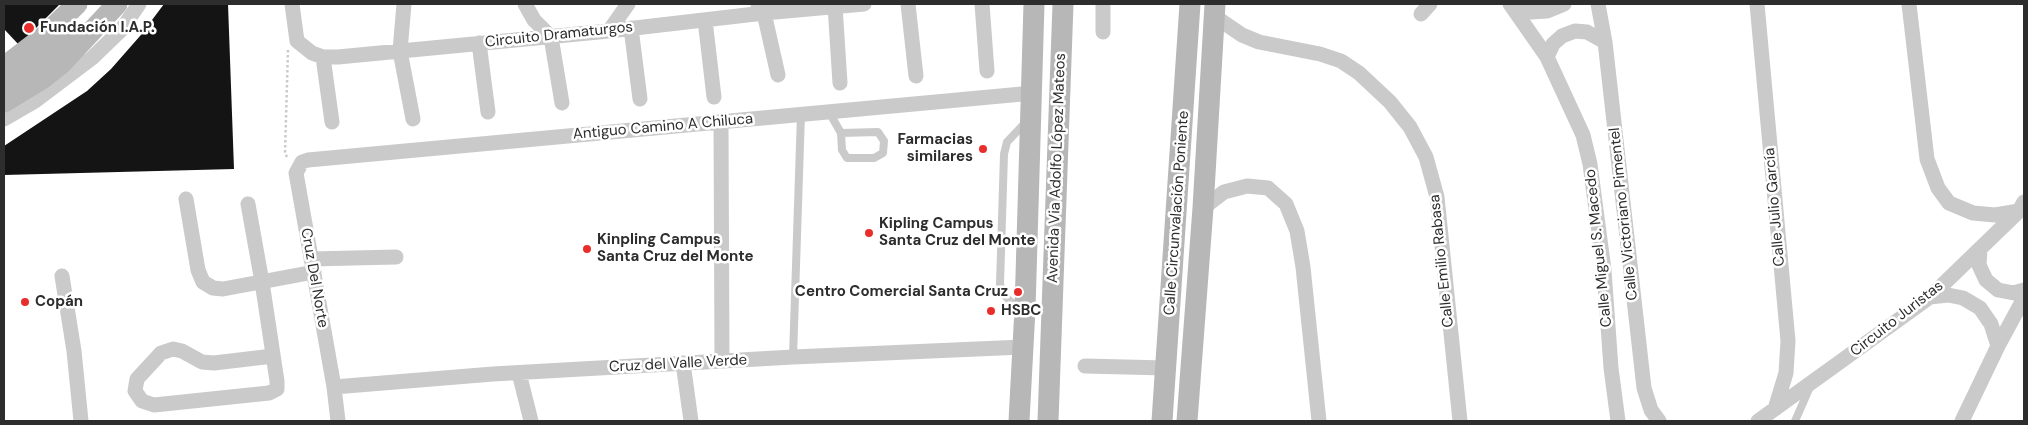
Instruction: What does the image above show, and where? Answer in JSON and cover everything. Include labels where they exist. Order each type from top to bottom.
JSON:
[{"type":"main road","points":[[4,102],[42,79],[61,64],[117,4]]},
{"type":"main road","name":"Avenida Via Adolfo López Mateos","points":[[1019,421],[1033,93],[1034,4]]},
{"type":"main road","name":"Calle Circunvalación Poniente","points":[[1162,421],[1190,4]]},
{"type":"main road","name":"Avenida Via Adolfo López Mateos","points":[[1048,421],[1064,5]]},
{"type":"main road","name":"Calle Circunvalación Poniente","points":[[1187,421],[1204,208],[1215,10]]},
{"type":"main road","points":[[4,66],[43,38],[88,12]]},
{"type":"main road","points":[[4,88],[88,12]]},
{"type":"street","points":[[4,119],[35,101],[92,58],[122,29],[139,4]]},
{"type":"street","points":[[292,4],[297,41],[312,54],[323,57],[332,122]]},
{"type":"street","points":[[404,4],[400,51],[413,119]]},
{"type":"street","points":[[525,4],[534,20],[552,37],[562,104]]},
{"type":"street","points":[[609,31],[628,4]]},
{"type":"street","name":"Circuito Dramaturgos","points":[[323,57],[609,31],[705,20],[760,8],[864,4]]},
{"type":"street","points":[[908,4],[916,76]]},
{"type":"street","points":[[982,4],[987,71]]},
{"type":"street","points":[[1103,4],[1103,32]]},
{"type":"street","points":[[1511,5],[1531,12],[1547,11],[1564,4]]},
{"type":"street","name":"Calle Victoriano Pimentel","points":[[1598,4],[1605,42],[1644,388],[1651,410],[1659,421]]},
{"type":"street","name":"Calle Julio García","points":[[1756,4],[1788,341],[1786,373],[1775,409]]},
{"type":"street","points":[[1909,4],[1927,159],[1938,188],[1949,203],[1973,213],[1995,215],[2021,206]]},
{"type":"street","points":[[836,5],[840,82]]},
{"type":"street","name":"Calle Miguel S. Macedo","points":[[1511,5],[1547,57],[1582,135],[1590,164],[1604,270],[1611,368],[1618,421]]},
{"type":"street","points":[[760,8],[778,75]]},
{"type":"street","name":"Calle Emilio Rabasa","points":[[1215,10],[1242,35],[1259,42],[1320,54],[1341,61],[1359,73],[1390,102],[1410,127],[1426,157],[1437,197],[1460,421]]},
{"type":"street","points":[[705,20],[714,97]]},
{"type":"street","points":[[631,28],[640,100]]},
{"type":"street","points":[[1547,57],[1553,44],[1562,36],[1575,31],[1588,32],[1605,42]]},
{"type":"street","points":[[479,43],[488,112]]},
{"type":"street","name":"Antiguo Camino A Chiluca","points":[[297,168],[302,162],[308,160],[1033,93]]},
{"type":"street","points":[[721,122],[722,361]]},
{"type":"street","name":"Cruz Del Norte","points":[[297,168],[296,174],[334,387],[338,421]]},
{"type":"street","points":[[1204,208],[1224,192],[1247,186],[1268,188],[1286,204],[1297,231],[1303,267],[1319,421]]},
{"type":"street","points":[[186,199],[198,270],[203,282],[213,288],[222,289],[262,282],[312,266],[396,257]]},
{"type":"street","points":[[248,204],[262,282],[273,356],[277,389],[269,393],[154,405],[142,401],[135,391],[137,379],[162,353],[173,348],[202,362],[214,363],[273,356]]},
{"type":"street","name":"Circuito Juristas","points":[[1758,421],[1930,297],[2021,206]]},
{"type":"street","points":[[1980,249],[1979,265],[1986,280],[1998,290],[2014,293],[2024,290]]},
{"type":"street","points":[[62,276],[74,351],[81,421]]},
{"type":"street","points":[[1930,297],[1948,295],[1963,298],[1980,308],[1991,324],[1998,346]]},
{"type":"street","points":[[1962,421],[1998,346],[2024,298]]},
{"type":"street","name":"Cruz del Valle Verde","points":[[334,387],[683,363],[1023,347]]},
{"type":"street","points":[[683,363],[691,421]]},
{"type":"street","points":[[1085,366],[1166,368]]},
{"type":"street","points":[[520,373],[531,421]]},
{"type":"lane","points":[[829,112],[841,133],[842,150],[847,158],[874,158],[883,153],[884,141],[878,132],[841,133]]},
{"type":"lane","points":[[793,357],[801,114]]},
{"type":"lane","points":[[1795,421],[1812,383]]},
{"type":"path","points":[[297,41],[290,45],[287,54],[285,153],[288,160],[297,168]]},
{"type":"building","points":[[4,4],[60,4],[19,45],[4,29]]},
{"type":"building","points":[[164,4],[228,4],[234,169],[4,175],[4,146],[87,91],[111,69],[140,36]]},
{"type":"place","name":"Fundación I.A.P.","points":[[29,28]]},
{"type":"place","name":"Farmacias similares","points":[[983,149]]},
{"type":"place","name":"Kipling Campus Santa Cruz del Monte","points":[[869,233]]},
{"type":"place","name":"Kinpling Campus Santa Cruz del Monte","points":[[587,249]]},
{"type":"place","name":"Centro Comercial Santa Cruz","points":[[1018,292]]},
{"type":"place","name":"Copán","points":[[25,302]]},
{"type":"place","name":"HSBC","points":[[991,311]]}]
